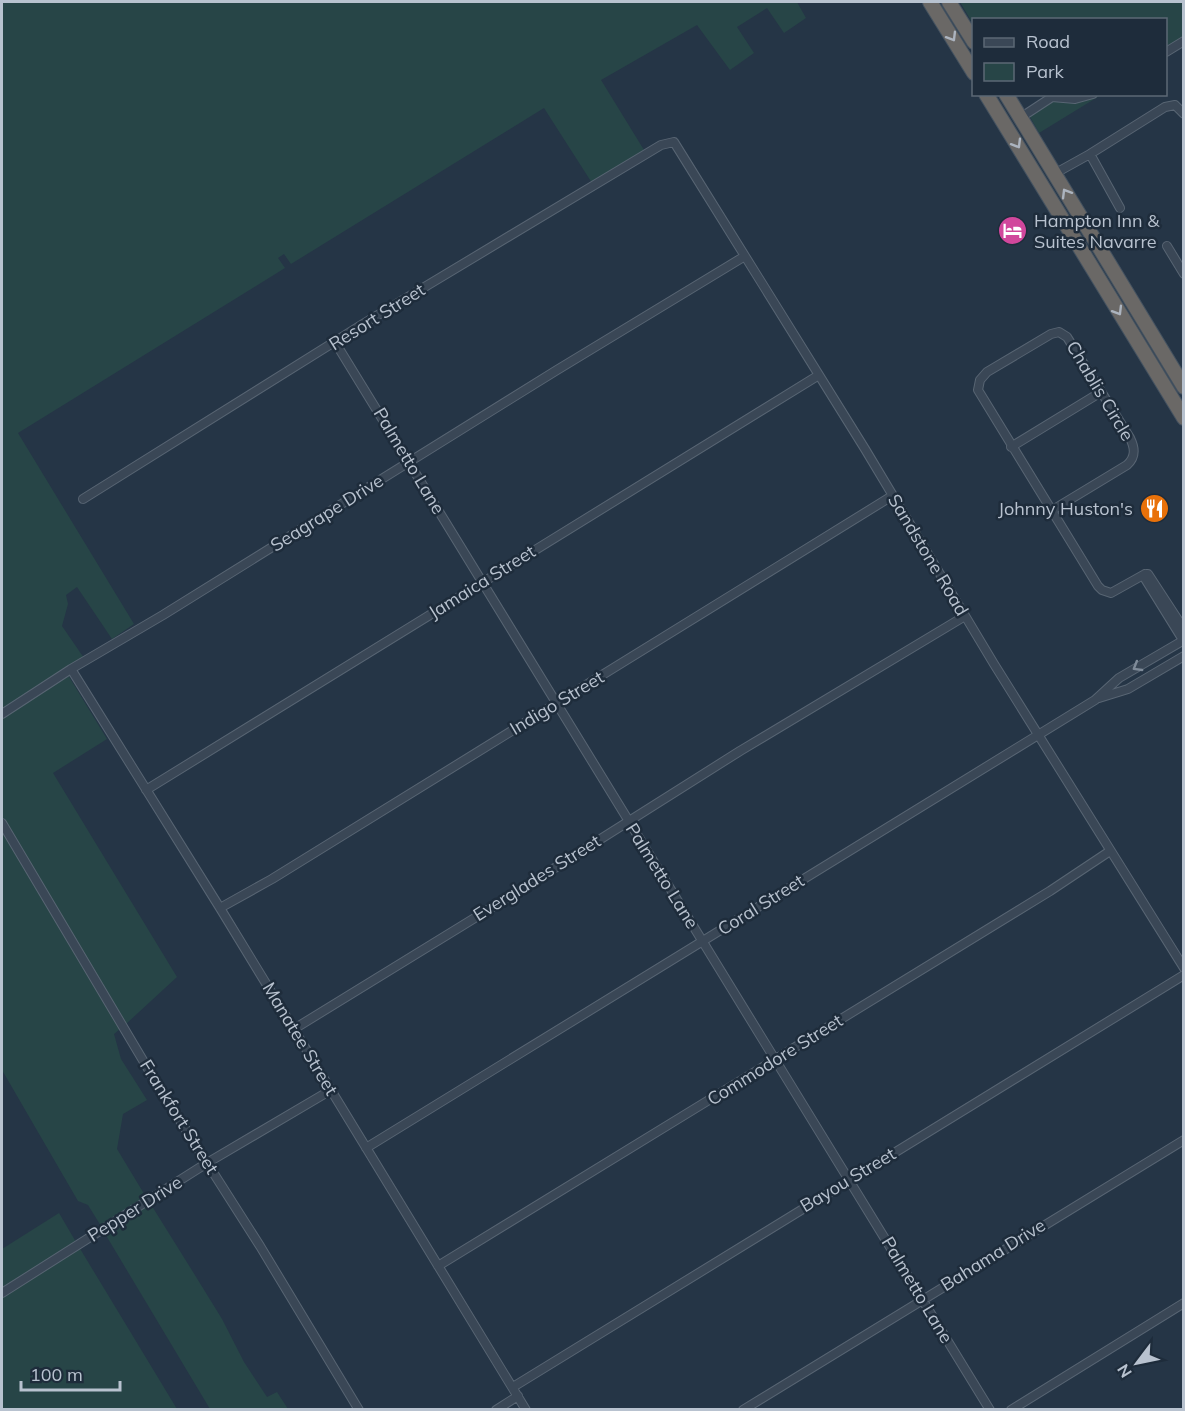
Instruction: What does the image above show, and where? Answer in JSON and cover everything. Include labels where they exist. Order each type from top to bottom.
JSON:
[{"type":"highway","points":[[930,2],[972,71]]},
{"type":"highway","points":[[949,2],[972,39]]},
{"type":"highway","points":[[987,96],[1184,418]]},
{"type":"highway","points":[[1007,96],[1184,387]]},
{"type":"street","points":[[1167,51],[1184,41]]},
{"type":"street","points":[[1020,118],[1052,97],[1075,99],[1086,96]]},
{"type":"street","points":[[1054,174],[1165,107],[1175,105],[1184,114]]},
{"type":"street","name":"Sandstone Road","points":[[674,142],[1184,968]]},
{"type":"street","name":"Resort Street","points":[[82,499],[335,342],[661,145],[674,142]]},
{"type":"street","points":[[1090,154],[1120,208]]},
{"type":"street","points":[[1167,246],[1184,274]]},
{"type":"street","name":"Seagrape Drive","points":[[2,714],[71,669],[745,256]]},
{"type":"street","name":"Chablis Circle","points":[[1051,511],[1126,465],[1132,459],[1133,445],[1067,337],[1059,332],[1051,334],[987,372],[980,380],[978,390],[1011,447],[1051,511],[1102,590],[1111,593],[1145,574]]},
{"type":"street","name":"Palmetto Lane","points":[[335,342],[558,702],[628,822],[990,1410]]},
{"type":"street","name":"Jamaica Street","points":[[146,790],[819,375]]},
{"type":"street","points":[[1011,447],[1101,392]]},
{"type":"street","name":"Indigo Street","points":[[220,908],[272,879],[892,496]]},
{"type":"street","points":[[1183,640],[1144,577],[1145,574],[1149,574],[1184,629]]},
{"type":"street","name":"Everglades Street","points":[[294,1029],[740,751],[965,616]]},
{"type":"street","name":"Coral Street","points":[[366,1148],[1095,700],[1119,678],[1183,640]]},
{"type":"street","name":"Coral Street","points":[[1095,700],[1128,689],[1184,656]]},
{"type":"street","name":"Manatee Street","points":[[71,669],[220,908],[526,1410]]},
{"type":"street","name":"Frankfort Street","points":[[2,823],[160,1089],[359,1410]]},
{"type":"street","name":"Commodore Street","points":[[438,1266],[1050,891],[1110,850]]},
{"type":"street","name":"Bayou Street","points":[[513,1388],[849,1179],[1184,975]]},
{"type":"street","name":"Pepper Drive","points":[[2,1293],[207,1163],[331,1090]]},
{"type":"street","name":"Bahama Drive","points":[[743,1410],[1184,1140]]},
{"type":"street","points":[[1011,1410],[1184,1304]]},
{"type":"street","points":[[496,1410],[518,1396]]},
{"type":"green space","points":[[2,2],[797,2],[806,18],[784,33],[767,8],[737,27],[754,53],[730,70],[697,25],[601,80],[644,150],[592,183],[544,108],[291,264],[284,254],[278,258],[285,268],[18,433],[134,624],[112,639],[77,587],[66,595],[68,604],[62,626],[84,658],[2,710]]},
{"type":"green space","points":[[960,2],[1183,2],[1183,37],[1168,46],[1167,18],[972,18],[972,22]]},
{"type":"green space","points":[[1099,96],[1039,133],[1029,115],[1054,99],[1078,101]]},
{"type":"green space","points":[[68,675],[107,739],[53,773],[177,977],[126,1024],[2,816],[2,718]]},
{"type":"green space","points":[[2,830],[120,1029],[114,1034],[121,1059],[147,1100],[123,1114],[117,1149],[146,1197],[101,1226],[88,1205],[78,1201],[2,1070]]},
{"type":"green space","points":[[150,1203],[267,1397],[277,1392],[288,1409],[210,1409],[104,1232]]},
{"type":"green space","points":[[59,1213],[76,1242],[2,1289],[2,1249]]},
{"type":"green space","points":[[79,1247],[177,1409],[2,1410],[2,1297]]},
{"type":"place","name":"Hampton Inn & Suites Navarre","points":[[1013,231]]},
{"type":"place","name":"Johnny Huston's","points":[[1154,509]]}]
